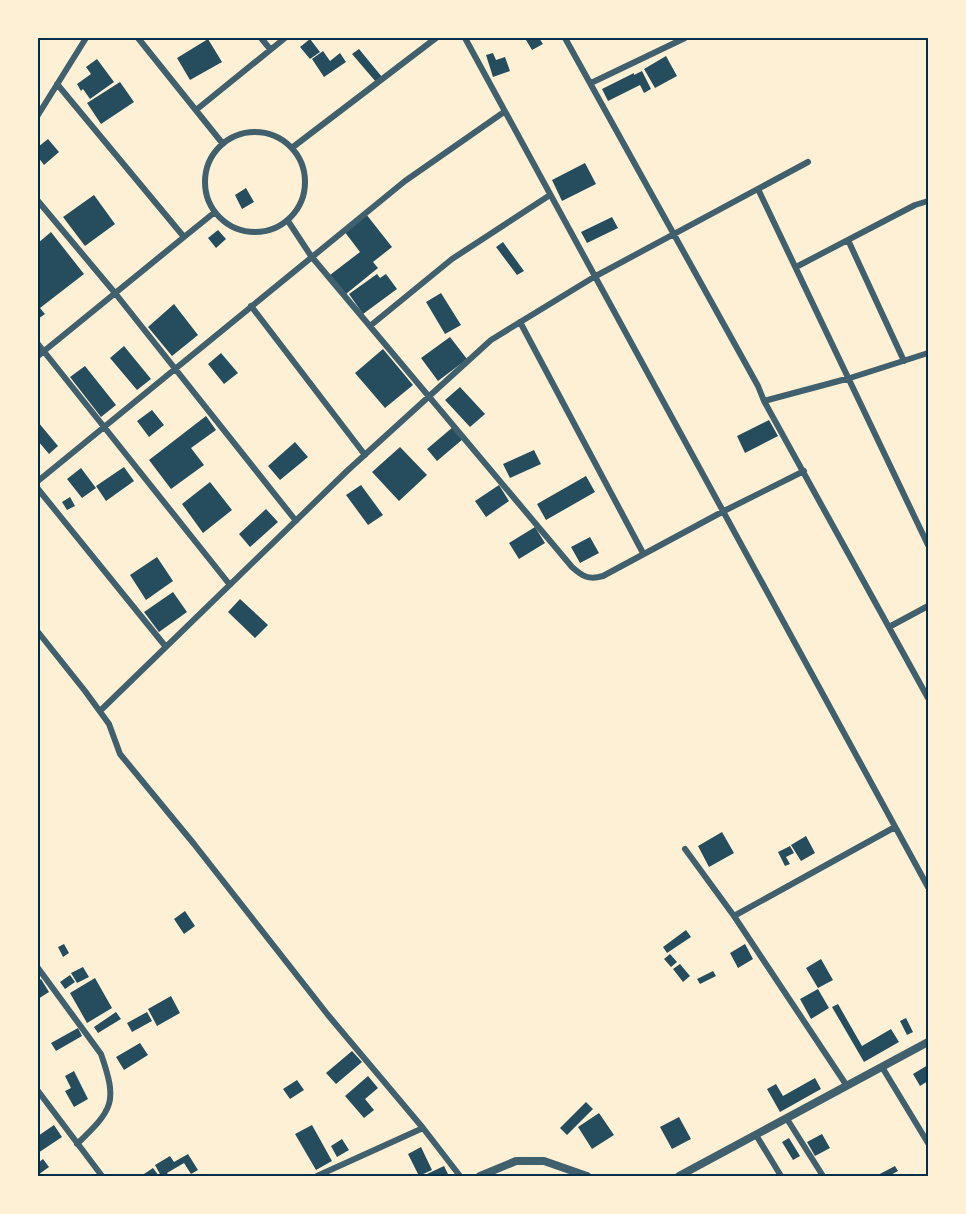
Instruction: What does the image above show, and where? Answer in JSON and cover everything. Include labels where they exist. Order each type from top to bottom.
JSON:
[{"type":"street","points":[[38,115],[86,38]]},
{"type":"street","points":[[138,38],[223,144]]},
{"type":"street","points":[[261,38],[270,49]]},
{"type":"street","points":[[196,110],[285,38]]},
{"type":"street","points":[[292,147],[436,38]]},
{"type":"street","points":[[465,38],[928,887]]},
{"type":"street","points":[[565,38],[675,234],[764,401],[928,698]]},
{"type":"street","points":[[591,83],[685,38]]},
{"type":"street","points":[[57,84],[184,237]]},
{"type":"street","points":[[38,481],[405,181],[504,112]]},
{"type":"street","points":[[262,131],[278,136],[292,147],[302,161],[306,178],[304,195],[297,210],[288,221],[272,230],[256,233],[233,227],[214,212],[207,198],[205,182],[207,166],[215,151],[223,144],[228,139],[244,132],[262,131]]},
{"type":"street","points":[[100,711],[365,455],[490,340],[594,277],[808,162]]},
{"type":"street","points":[[758,189],[928,545]]},
{"type":"street","points":[[370,326],[452,258],[550,195]]},
{"type":"street","points":[[38,201],[115,293],[296,521]]},
{"type":"street","points":[[796,267],[915,205],[928,201]]},
{"type":"street","points":[[38,356],[214,212]]},
{"type":"street","points":[[288,221],[311,256],[572,567],[583,577],[594,579],[603,576],[804,471]]},
{"type":"street","points":[[848,240],[903,361]]},
{"type":"street","points":[[251,306],[365,455]]},
{"type":"street","points":[[520,322],[643,554]]},
{"type":"street","points":[[38,344],[230,585]]},
{"type":"street","points":[[764,401],[850,378],[928,353]]},
{"type":"street","points":[[38,489],[166,647]]},
{"type":"street","points":[[889,627],[928,606]]},
{"type":"street","points":[[38,632],[109,724],[120,754],[460,1176]]},
{"type":"street","points":[[734,916],[895,827]]},
{"type":"street","points":[[685,849],[734,916],[847,1086]]},
{"type":"street","points":[[38,968],[101,1054],[108,1076],[111,1092],[110,1105],[105,1115],[77,1144]]},
{"type":"street","points":[[679,1176],[694,1173],[756,1135],[928,1042]]},
{"type":"street","points":[[882,1067],[928,1143]]},
{"type":"street","points":[[38,1092],[102,1176]]},
{"type":"street","points":[[787,1119],[823,1176]]},
{"type":"street","points":[[317,1176],[423,1128]]},
{"type":"street","points":[[756,1135],[781,1176]]},
{"type":"street","points":[[480,1176],[516,1161],[544,1161],[587,1176]]},
{"type":"building","points":[[539,38],[543,44],[532,50],[526,40]]},
{"type":"building","points":[[208,39],[222,62],[190,80],[177,58]]},
{"type":"building","points":[[310,39],[320,52],[310,59],[300,47]]},
{"type":"building","points":[[359,49],[382,77],[376,82],[352,54]]},
{"type":"building","points":[[323,51],[330,61],[340,53],[346,62],[324,77],[312,59]]},
{"type":"building","points":[[493,53],[496,60],[505,57],[510,71],[493,77],[486,55]]},
{"type":"building","points":[[666,56],[677,76],[655,88],[644,69]]},
{"type":"building","points":[[97,59],[114,82],[90,99],[77,84],[91,74],[86,67]]},
{"type":"building","points":[[642,71],[651,89],[644,93],[640,85],[608,101],[602,89]]},
{"type":"building","points":[[120,82],[134,102],[101,124],[87,103]]},
{"type":"building","points":[[48,139],[59,152],[44,165],[38,157],[38,147]]},
{"type":"building","points":[[585,163],[596,184],[562,201],[552,180]]},
{"type":"building","points":[[246,188],[254,202],[242,209],[235,195]]},
{"type":"building","points":[[94,195],[115,224],[85,246],[63,217]]},
{"type":"building","points":[[366,214],[392,247],[373,262],[378,268],[346,294],[330,275],[360,252],[344,231]]},
{"type":"building","points":[[612,217],[618,228],[587,243],[581,232]]},
{"type":"building","points":[[218,230],[226,239],[216,248],[208,238]]},
{"type":"building","points":[[51,232],[84,274],[40,308],[45,314],[38,319],[38,243]]},
{"type":"building","points":[[503,242],[524,271],[517,275],[496,247]]},
{"type":"building","points":[[377,274],[380,278],[386,274],[397,289],[363,314],[349,294]]},
{"type":"building","points":[[441,293],[461,325],[445,334],[426,302]]},
{"type":"building","points":[[174,304],[198,335],[172,356],[148,327]]},
{"type":"building","points":[[450,337],[467,359],[438,381],[421,358]]},
{"type":"building","points":[[124,346],[151,379],[137,390],[110,358]]},
{"type":"building","points":[[383,349],[413,385],[385,408],[355,373]]},
{"type":"building","points":[[221,353],[238,373],[224,384],[208,364]]},
{"type":"building","points":[[85,366],[116,405],[101,417],[70,377]]},
{"type":"building","points":[[460,387],[485,414],[470,427],[445,400]]},
{"type":"building","points":[[152,410],[164,425],[149,437],[137,421]]},
{"type":"building","points":[[206,416],[216,430],[191,448],[204,465],[171,489],[149,460]]},
{"type":"building","points":[[769,420],[778,436],[745,453],[737,436]]},
{"type":"building","points":[[38,422],[58,446],[49,454],[38,441]]},
{"type":"building","points":[[453,427],[463,439],[437,461],[427,449]]},
{"type":"building","points":[[295,442],[308,457],[280,480],[268,466]]},
{"type":"building","points":[[400,447],[427,475],[399,501],[372,472]]},
{"type":"building","points":[[534,450],[541,464],[510,478],[503,464]]},
{"type":"building","points":[[124,467],[134,481],[106,501],[96,486]]},
{"type":"building","points":[[81,468],[96,488],[82,498],[67,479]]},
{"type":"building","points":[[586,476],[595,492],[546,520],[537,504]]},
{"type":"building","points":[[210,482],[232,510],[203,533],[182,504]]},
{"type":"building","points":[[361,485],[383,515],[368,525],[346,495]]},
{"type":"building","points":[[499,485],[509,501],[486,517],[475,501]]},
{"type":"building","points":[[70,497],[75,506],[67,510],[62,502]]},
{"type":"building","points":[[266,509],[278,522],[250,547],[239,534]]},
{"type":"building","points":[[535,527],[545,543],[519,559],[509,543]]},
{"type":"building","points":[[590,537],[599,553],[580,563],[571,547]]},
{"type":"building","points":[[157,557],[173,581],[146,600],[130,575]]},
{"type":"building","points":[[173,592],[187,612],[159,632],[144,612]]},
{"type":"building","points":[[240,599],[268,625],[255,638],[228,612]]},
{"type":"building","points":[[722,832],[734,853],[709,867],[698,846]]},
{"type":"building","points":[[806,836],[815,853],[801,861],[791,845]]},
{"type":"building","points":[[790,846],[794,853],[786,857],[790,864],[785,866],[778,852]]},
{"type":"building","points":[[185,911],[195,926],[184,934],[174,919]]},
{"type":"building","points":[[686,930],[691,937],[667,953],[663,947]]},
{"type":"building","points":[[64,944],[69,953],[63,957],[58,947]]},
{"type":"building","points":[[745,944],[753,959],[738,968],[730,953]]},
{"type":"building","points":[[670,954],[677,962],[671,967],[664,959]]},
{"type":"building","points":[[821,959],[833,980],[818,988],[806,968]]},
{"type":"building","points":[[680,964],[690,976],[683,982],[673,969]]},
{"type":"building","points":[[83,967],[89,977],[77,983],[71,973]]},
{"type":"building","points":[[713,971],[716,976],[700,984],[697,979]]},
{"type":"building","points":[[70,975],[75,982],[65,989],[60,982]]},
{"type":"building","points":[[95,978],[112,1008],[87,1023],[70,993]]},
{"type":"building","points":[[41,979],[49,992],[38,999],[38,981]]},
{"type":"building","points":[[818,989],[829,1008],[811,1019],[800,999]]},
{"type":"building","points":[[171,996],[180,1013],[157,1026],[148,1009]]},
{"type":"building","points":[[838,1004],[862,1046],[891,1029],[899,1042],[864,1062],[832,1007]]},
{"type":"building","points":[[116,1012],[121,1019],[98,1033],[94,1027]]},
{"type":"building","points":[[147,1012],[152,1021],[132,1032],[127,1023]]},
{"type":"building","points":[[906,1018],[913,1032],[907,1035],[900,1021]]},
{"type":"building","points":[[78,1028],[82,1036],[56,1051],[51,1043]]},
{"type":"building","points":[[140,1043],[148,1055],[124,1070],[116,1057]]},
{"type":"building","points":[[352,1051],[362,1062],[336,1084],[326,1073]]},
{"type":"building","points":[[928,1065],[928,1081],[920,1086],[913,1074]]},
{"type":"building","points":[[74,1071],[88,1099],[74,1107],[65,1091],[71,1088],[65,1076]]},
{"type":"building","points":[[368,1076],[378,1088],[365,1099],[374,1110],[364,1118],[345,1096]]},
{"type":"building","points":[[815,1078],[821,1089],[780,1112],[767,1089],[776,1084],[783,1096]]},
{"type":"building","points":[[297,1080],[304,1090],[290,1099],[283,1089]]},
{"type":"building","points":[[586,1102],[593,1109],[567,1135],[560,1128]]},
{"type":"building","points":[[599,1113],[614,1135],[592,1149],[578,1127]]},
{"type":"building","points":[[679,1117],[691,1139],[672,1149],[660,1127]]},
{"type":"building","points":[[54,1125],[62,1137],[38,1153],[38,1136]]},
{"type":"building","points":[[312,1125],[332,1161],[316,1170],[295,1134]]},
{"type":"building","points":[[822,1134],[830,1148],[815,1156],[807,1142]]},
{"type":"building","points":[[789,1138],[800,1156],[793,1160],[782,1142]]},
{"type":"building","points":[[342,1139],[349,1150],[337,1157],[331,1146]]},
{"type":"building","points":[[421,1147],[432,1170],[419,1176],[408,1154]]},
{"type":"building","points":[[188,1154],[198,1170],[191,1174],[184,1163],[167,1173],[169,1176],[161,1176],[155,1165],[170,1156],[174,1162]]},
{"type":"building","points":[[43,1159],[49,1167],[38,1175],[38,1163]]},
{"type":"building","points":[[444,1166],[449,1176],[428,1176],[427,1174]]},
{"type":"building","points":[[895,1166],[898,1171],[889,1176],[876,1176]]},
{"type":"building","points":[[153,1168],[159,1176],[141,1176]]}]
